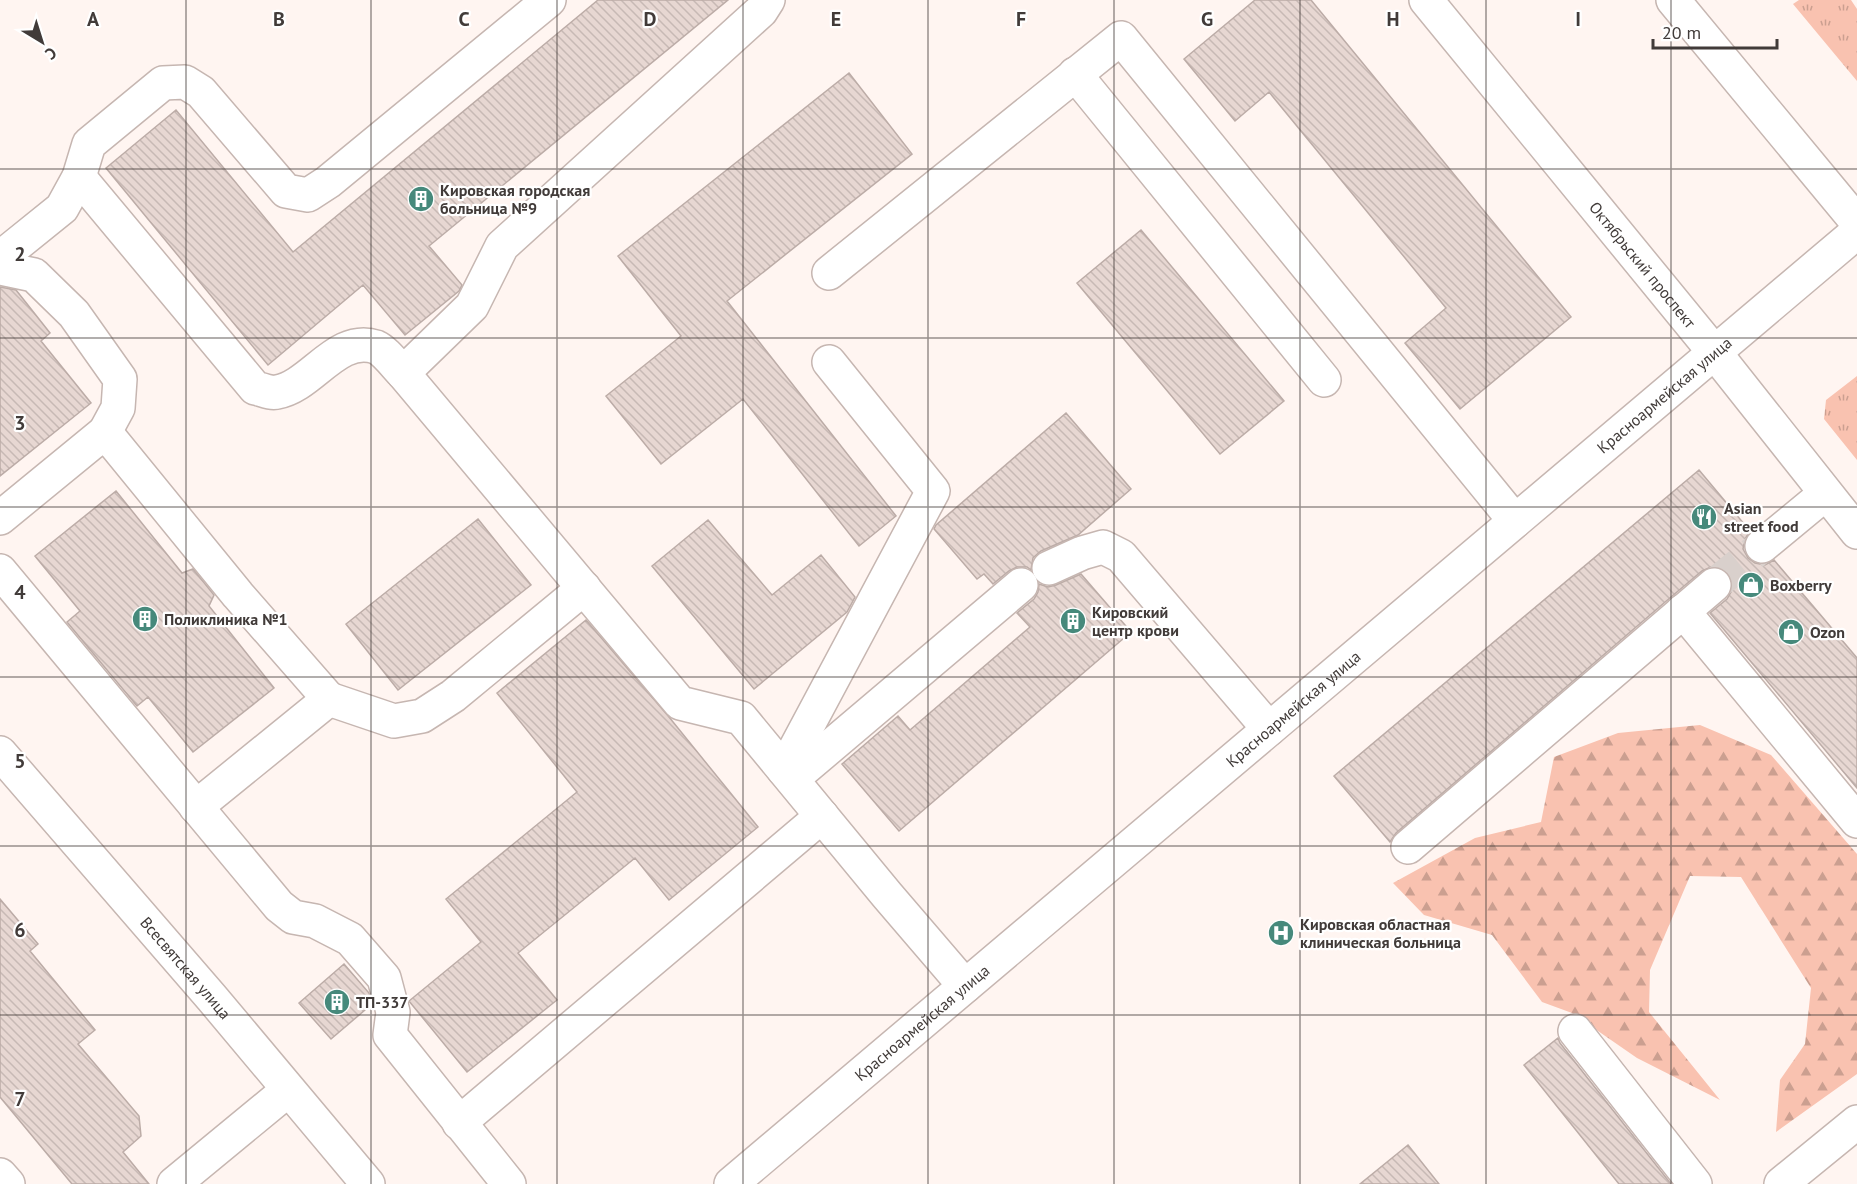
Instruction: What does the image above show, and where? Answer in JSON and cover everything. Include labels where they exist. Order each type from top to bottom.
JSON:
[{"type":"street","points":[[0,258],[63,208],[79,177],[89,144],[163,83],[185,82],[201,92],[286,191],[308,195],[328,182],[549,0]]},
{"type":"street","points":[[403,373],[472,306],[502,246],[761,10],[768,0]]},
{"type":"street","name":"Октябрьский проспект","points":[[1426,0],[1857,532]]},
{"type":"street","points":[[1673,0],[1857,222]]},
{"type":"street","points":[[829,273],[1121,38],[1515,521]]},
{"type":"street","points":[[1076,74],[1324,380]]},
{"type":"street","points":[[79,177],[255,388],[276,393],[297,384],[340,352],[360,345],[378,348],[403,373],[680,703],[741,718],[965,986]]},
{"type":"street","name":"Красноармейская улица","points":[[731,1184],[1857,232]]},
{"type":"street","points":[[0,268],[34,275],[74,314],[120,379],[118,408],[105,432],[0,518]]},
{"type":"street","points":[[788,774],[933,490],[829,362]]},
{"type":"street","points":[[105,432],[238,595],[329,699],[394,721],[422,716],[453,696],[584,588]]},
{"type":"street","points":[[1762,546],[1825,494]]},
{"type":"street","points":[[1049,568],[1082,553],[1103,547],[1121,556],[1269,729]]},
{"type":"street","points":[[0,571],[279,906],[293,917],[315,921],[350,939],[384,978],[393,1012],[390,1035],[509,1184]]},
{"type":"street","points":[[788,774],[1021,585]]},
{"type":"street","points":[[1408,847],[1714,585]]},
{"type":"street","points":[[1683,611],[1857,821]]},
{"type":"street","points":[[196,807],[329,699]]},
{"type":"street","name":"Всесвятская улица","points":[[0,753],[212,998],[368,1184]]},
{"type":"street","points":[[459,1123],[822,816]]},
{"type":"street","points":[[1575,1031],[1695,1184]]},
{"type":"street","points":[[174,1184],[288,1090]]},
{"type":"street","points":[[1781,1184],[1857,1122]]},
{"type":"street","points":[[0,1175],[8,1184]]},
{"type":"green space","points":[[1799,0],[1851,0],[1857,9],[1857,81],[1793,4]]},
{"type":"green space","points":[[1857,376],[1857,460],[1824,419],[1826,400]]},
{"type":"green space","points":[[1700,725],[1771,755],[1857,854],[1857,1074],[1776,1132],[1780,1080],[1805,1044],[1811,988],[1741,877],[1690,876],[1650,970],[1649,1012],[1720,1100],[1637,1058],[1572,1013],[1542,1002],[1492,935],[1424,915],[1393,883],[1475,838],[1541,822],[1554,757],[1618,733]]},
{"type":"building","name":"Кировская городская больница №9","points":[[598,0],[728,0],[429,246],[462,285],[459,291],[405,335],[363,285],[268,365],[106,168],[176,110],[293,252]]},
{"type":"building","points":[[1255,0],[1311,0],[1571,317],[1460,409],[1405,343],[1446,308],[1269,92],[1235,121],[1184,59]]},
{"type":"building","points":[[849,73],[912,154],[727,301],[896,516],[859,546],[743,399],[661,464],[606,396],[681,336],[618,256]]},
{"type":"building","points":[[1141,230],[1284,401],[1220,454],[1077,283]]},
{"type":"building","points":[[0,287],[16,290],[50,333],[41,341],[91,403],[0,476]]},
{"type":"building","points":[[1066,413],[1131,489],[1078,535],[1041,551],[1033,558],[1031,570],[1027,567],[1017,567],[993,584],[984,574],[977,579],[934,529],[936,525]]},
{"type":"building","points":[[1699,470],[1750,531],[1743,549],[1748,558],[1755,563],[1765,565],[1774,560],[1857,658],[1857,788],[1710,613],[1727,599],[1731,592],[1732,582],[1728,572],[1720,567],[1711,567],[1702,571],[1671,597],[1396,833],[1390,842],[1334,776]]},
{"type":"building","name":"Поликлиника №1","points":[[116,491],[182,573],[193,569],[214,595],[209,606],[274,688],[193,752],[148,697],[137,706],[67,622],[80,611],[35,556]]},
{"type":"building","points":[[478,519],[531,585],[398,690],[346,624]]},
{"type":"building","points":[[708,520],[772,595],[821,555],[855,597],[847,612],[754,689],[652,566]]},
{"type":"building","points":[[1081,574],[1131,632],[899,831],[842,764],[898,716],[910,730],[1030,627],[1017,613],[1034,599],[1039,584],[1048,587]]},
{"type":"building","points":[[586,620],[669,717],[758,827],[669,900],[635,858],[518,953],[557,1000],[467,1072],[409,1001],[481,942],[446,899],[577,792],[497,693]]},
{"type":"building","points":[[0,899],[38,944],[30,951],[95,1030],[78,1044],[139,1116],[141,1136],[123,1152],[149,1184],[72,1184],[0,1097]]},
{"type":"building","name":"ТП-337","points":[[344,964],[369,993],[372,1004],[331,1039],[299,1003]]},
{"type":"building","points":[[1558,1038],[1671,1184],[1619,1184],[1524,1065]]},
{"type":"building","points":[[1408,1145],[1439,1184],[1360,1184]]},
{"type":"tunnel","points":[[1714,585],[1762,546]]},
{"type":"place","name":"Кировская городская больница №9","points":[[421,199]]},
{"type":"place","name":"Asian street food","points":[[1704,517]]},
{"type":"place","name":"Boxberry","points":[[1751,585]]},
{"type":"place","name":"Поликлиника №1","points":[[145,619]]},
{"type":"place","name":"Кировский центр крови","points":[[1073,621]]},
{"type":"place","name":"Ozon","points":[[1791,632]]},
{"type":"place","name":"Кировская областная клиническая больница","points":[[1281,933]]},
{"type":"place","name":"ТП-337","points":[[337,1002]]}]
